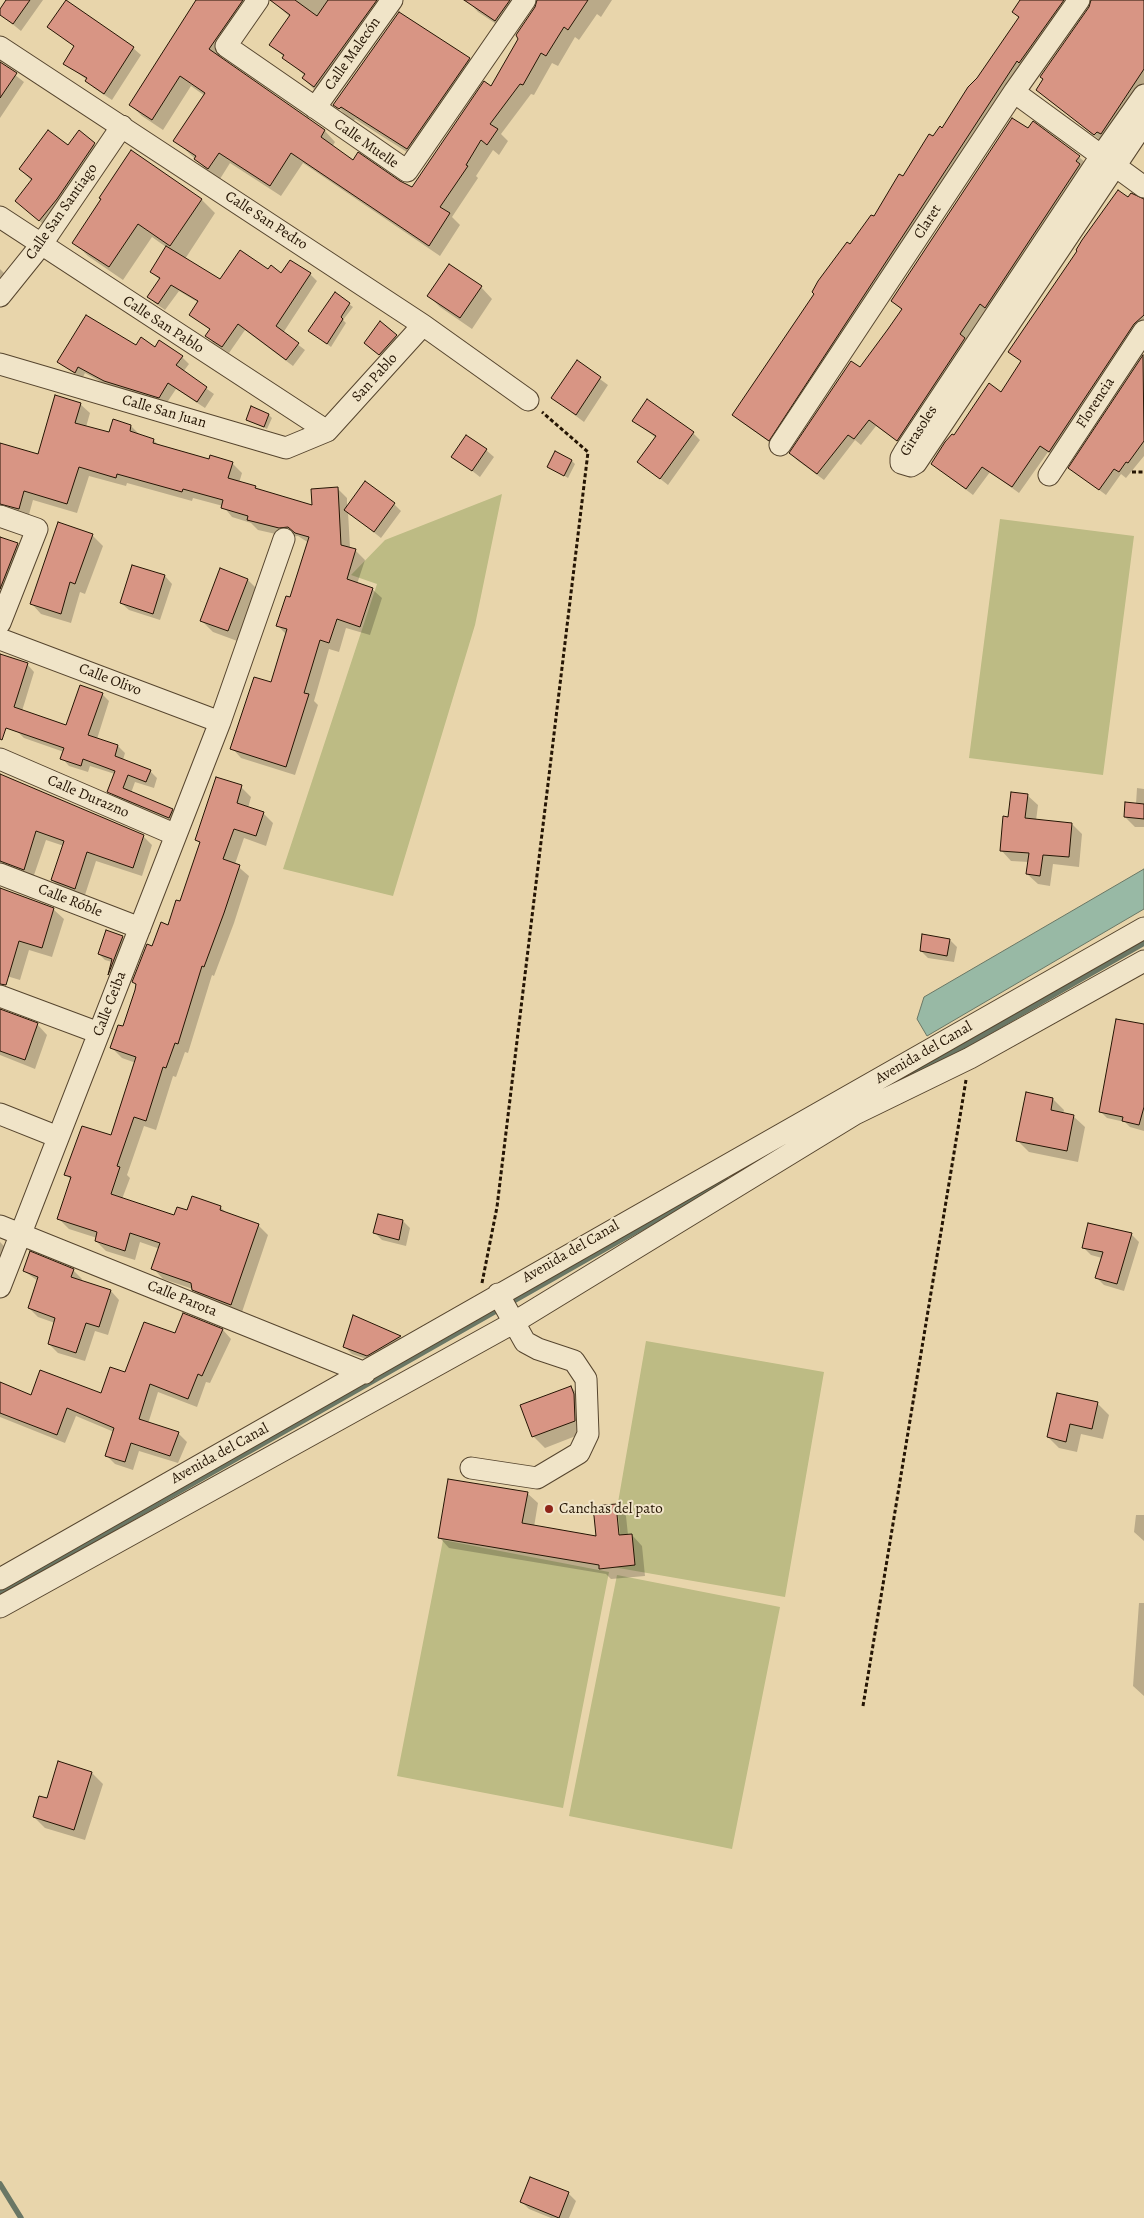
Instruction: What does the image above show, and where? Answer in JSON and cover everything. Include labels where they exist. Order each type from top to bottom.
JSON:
[{"type":"street","name":"Calle Muelle","points":[[258,0],[226,46],[407,171],[525,0]]},
{"type":"street","name":"Calle Malecón","points":[[315,108],[392,0]]},
{"type":"street","name":"Claret","points":[[780,445],[1014,92],[1079,0]]},
{"type":"street","name":"Calle San Pedro","points":[[0,47],[423,325],[528,400]]},
{"type":"street","points":[[1014,92],[1144,187]]},
{"type":"street","name":"Girasoles","points":[[1144,95],[1107,161],[916,463],[911,466],[901,464],[901,458],[905,451],[1107,161],[1144,123]]},
{"type":"street","name":"Calle San Santiago","points":[[0,296],[41,245],[122,126]]},
{"type":"street","name":"Calle San Pablo","points":[[0,217],[327,431]]},
{"type":"street","name":"San Pablo","points":[[327,431],[423,325]]},
{"type":"street","name":"Florencia","points":[[1049,476],[1144,331]]},
{"type":"street","name":"Calle San Juan","points":[[0,364],[286,448],[327,431]]},
{"type":"street","points":[[0,516],[37,529],[0,623]]},
{"type":"street","name":"Calle Ceiba","points":[[0,1286],[220,722],[284,539]]},
{"type":"street","name":"Calle Olivo","points":[[0,639],[220,722]]},
{"type":"street","name":"Calle Durazno","points":[[0,759],[176,834]]},
{"type":"street","name":"Calle Róble","points":[[0,874],[140,928]]},
{"type":"street","name":"Avenida del Canal","points":[[0,1579],[364,1373],[478,1306],[504,1305],[1144,928]]},
{"type":"street","points":[[0,1607],[504,1305],[854,1114],[970,1058],[1144,961]]},
{"type":"street","points":[[0,996],[99,1033]]},
{"type":"street","points":[[0,1114],[58,1137]]},
{"type":"street","name":"Calle Parota","points":[[0,1226],[364,1373]]},
{"type":"street","points":[[471,1468],[537,1478],[579,1452],[588,1434],[586,1379],[574,1361],[538,1349],[525,1342],[504,1305]]},
{"type":"path","points":[[478,1306],[497,1207],[588,452],[528,400]]},
{"type":"path","points":[[1132,472],[1144,472]]},
{"type":"path","points":[[863,1706],[970,1058]]},
{"type":"shaded area","points":[[502,494],[475,625],[393,896],[283,869],[377,584],[351,575],[385,540]]},
{"type":"shaded area","points":[[1000,519],[1134,536],[1103,775],[969,758]]},
{"type":"shaded area","points":[[1144,869],[1144,909],[927,1036],[917,1019],[924,997]]},
{"type":"shaded area","points":[[646,1341],[824,1372],[785,1597],[607,1566]]},
{"type":"shaded area","points":[[443,1540],[609,1572],[563,1808],[397,1776]]},
{"type":"shaded area","points":[[617,1575],[780,1607],[732,1849],[569,1816]]},
{"type":"building","points":[[6,0],[30,0],[13,24],[0,15],[0,9]]},
{"type":"building","points":[[66,0],[134,47],[104,94],[85,81],[87,78],[63,64],[74,46],[47,27]]},
{"type":"building","points":[[196,0],[243,0],[209,49],[325,130],[321,137],[353,160],[358,152],[412,187],[484,81],[491,86],[518,39],[516,35],[535,7],[537,0],[588,0],[568,30],[564,27],[546,56],[541,53],[523,85],[520,84],[490,124],[498,129],[487,145],[481,140],[466,165],[468,166],[440,207],[450,213],[429,246],[291,153],[270,186],[219,153],[208,169],[194,159],[196,156],[173,141],[205,93],[180,76],[152,120],[129,105]]},
{"type":"building","points":[[270,0],[295,0],[317,16],[328,0],[377,0],[314,87],[302,78],[305,74],[282,58],[284,55],[269,45],[290,15]]},
{"type":"building","points":[[464,0],[510,0],[495,21]]},
{"type":"building","points":[[1020,0],[1064,0],[1019,63],[1017,61],[769,441],[732,415],[814,294],[812,292],[818,281],[847,242],[850,244],[871,215],[874,216],[899,174],[903,176],[929,134],[933,136],[940,126],[942,128],[968,87],[977,78],[1019,17],[1012,12]]},
{"type":"building","points":[[1091,0],[1144,0],[1144,69],[1101,134],[1097,132],[1094,135],[1036,90],[1043,79],[1040,77],[1089,7]]},
{"type":"building","points":[[399,12],[470,58],[407,149],[341,107],[339,109],[333,105]]},
{"type":"building","points":[[0,62],[17,73],[0,98]]},
{"type":"building","points":[[1012,118],[1028,128],[1033,121],[1080,156],[1076,161],[1080,164],[985,308],[980,304],[960,334],[965,338],[897,441],[869,420],[854,439],[848,435],[817,474],[789,453],[851,361],[860,367],[902,309],[891,301]]},
{"type":"building","points":[[48,130],[68,145],[79,130],[95,143],[57,199],[39,221],[15,201],[32,179],[19,169]]},
{"type":"building","points":[[131,150],[202,199],[170,246],[138,224],[109,267],[72,243]]},
{"type":"building","points":[[1118,190],[1128,197],[1131,193],[1144,199],[1144,315],[1134,324],[1049,452],[1040,446],[1012,487],[982,467],[966,489],[931,464],[945,442],[952,434],[954,435],[989,383],[1001,392],[1021,361],[1008,352],[1077,251],[1082,240]]},
{"type":"building","points":[[166,246],[220,279],[240,250],[268,269],[271,265],[281,273],[290,260],[311,273],[276,326],[299,343],[286,360],[238,324],[222,347],[205,336],[210,329],[189,315],[198,301],[171,285],[158,304],[147,297],[160,278],[150,272]]},
{"type":"building","points":[[449,264],[482,286],[460,318],[427,296]]},
{"type":"building","points":[[335,292],[350,303],[341,317],[343,319],[327,344],[308,331]]},
{"type":"building","points":[[86,315],[136,345],[141,337],[155,347],[159,340],[183,356],[176,365],[207,387],[197,402],[168,383],[159,398],[104,381],[78,367],[75,373],[57,362]]},
{"type":"building","points":[[380,321],[397,335],[379,355],[364,343]]},
{"type":"building","points":[[1143,355],[1144,441],[1119,472],[1114,469],[1099,490],[1068,468]]},
{"type":"building","points":[[577,360],[601,377],[576,415],[551,398]]},
{"type":"building","points":[[55,395],[81,403],[75,423],[109,432],[113,419],[131,425],[130,431],[154,439],[153,443],[209,459],[210,455],[233,462],[228,478],[256,486],[255,488],[312,505],[311,489],[338,487],[341,545],[356,549],[347,579],[373,588],[360,627],[337,619],[329,643],[320,640],[304,693],[309,694],[286,767],[230,749],[254,677],[271,682],[287,629],[276,626],[286,596],[290,597],[309,537],[295,533],[288,527],[279,528],[247,520],[248,516],[221,508],[223,500],[183,489],[182,492],[117,474],[116,478],[79,467],[67,504],[24,491],[19,509],[0,504],[0,443],[38,454]]},
{"type":"building","points":[[647,399],[694,432],[660,479],[637,462],[656,436],[632,421]]},
{"type":"building","points":[[251,406],[269,414],[264,427],[246,420]]},
{"type":"building","points":[[466,435],[487,449],[472,471],[451,457]]},
{"type":"building","points":[[555,451],[572,460],[564,476],[547,467]]},
{"type":"building","points":[[365,481],[395,503],[374,532],[344,510]]},
{"type":"building","points":[[58,522],[93,534],[75,584],[70,582],[61,614],[30,604]]},
{"type":"building","points":[[0,537],[18,543],[0,589]]},
{"type":"building","points":[[132,565],[165,575],[153,614],[120,603]]},
{"type":"building","points":[[220,568],[248,579],[228,631],[200,621]]},
{"type":"building","points":[[0,654],[28,663],[14,707],[66,725],[80,685],[103,693],[88,735],[118,745],[115,756],[151,770],[146,782],[128,775],[123,788],[173,809],[169,818],[107,792],[115,771],[83,759],[81,766],[60,759],[64,748],[6,728],[2,740],[0,739]]},
{"type":"building","points":[[0,774],[144,835],[133,868],[87,852],[75,889],[51,880],[64,841],[36,831],[24,870],[0,861]]},
{"type":"building","points":[[216,777],[242,785],[237,803],[264,812],[256,836],[234,829],[223,859],[240,865],[224,913],[204,967],[202,966],[178,1044],[175,1043],[166,1068],[163,1067],[146,1121],[134,1117],[117,1166],[120,1167],[111,1194],[174,1215],[177,1207],[187,1210],[192,1196],[221,1206],[220,1210],[259,1224],[231,1305],[192,1290],[191,1283],[151,1269],[160,1243],[130,1233],[125,1251],[95,1241],[97,1232],[57,1219],[71,1177],[64,1175],[82,1126],[111,1135],[136,1057],[110,1048],[118,1025],[123,1026],[135,990],[136,984],[132,982],[147,944],[152,946],[161,922],[168,925],[176,900],[180,901],[200,842],[195,840]]},
{"type":"building","points":[[1011,792],[1028,794],[1025,818],[1072,823],[1069,857],[1043,855],[1040,876],[1026,874],[1029,853],[1000,851],[1003,816],[1008,817]]},
{"type":"building","points":[[1125,802],[1144,804],[1144,819],[1124,817]]},
{"type":"building","points":[[0,888],[54,908],[42,948],[19,941],[6,985],[0,984]]},
{"type":"building","points":[[106,930],[123,936],[108,975],[112,959],[98,954]]},
{"type":"building","points":[[922,934],[950,939],[947,956],[920,951]]},
{"type":"building","points":[[0,1009],[38,1023],[25,1060],[0,1051]]},
{"type":"building","points":[[1116,1019],[1144,1024],[1144,1107],[1139,1125],[1122,1121],[1123,1117],[1099,1112]]},
{"type":"building","points":[[1026,1092],[1053,1098],[1051,1110],[1074,1115],[1067,1151],[1016,1141]]},
{"type":"building","points":[[378,1214],[403,1220],[399,1240],[373,1233]]},
{"type":"building","points":[[1088,1223],[1132,1233],[1117,1284],[1095,1278],[1103,1252],[1082,1248]]},
{"type":"building","points":[[30,1251],[74,1269],[71,1277],[111,1290],[99,1327],[86,1323],[76,1353],[48,1344],[55,1318],[28,1308],[38,1277],[23,1271]]},
{"type":"building","points":[[183,1313],[223,1329],[202,1376],[198,1374],[188,1399],[150,1384],[139,1419],[179,1432],[170,1456],[131,1443],[125,1462],[105,1456],[114,1428],[67,1408],[57,1435],[0,1413],[0,1382],[31,1395],[40,1370],[101,1393],[110,1367],[125,1372],[144,1322],[175,1333]]},
{"type":"building","points":[[353,1315],[401,1336],[367,1356],[343,1347]]},
{"type":"building","points":[[571,1386],[574,1394],[575,1421],[532,1437],[520,1405]]},
{"type":"building","points":[[1057,1393],[1098,1402],[1092,1429],[1070,1424],[1066,1442],[1047,1437]]},
{"type":"building","points":[[448,1479],[528,1492],[522,1523],[596,1536],[593,1506],[616,1504],[619,1535],[632,1534],[635,1565],[599,1569],[599,1565],[438,1538]]},
{"type":"building","points":[[58,1761],[92,1772],[74,1830],[33,1817],[39,1796],[47,1798]]},
{"type":"building","points":[[530,2177],[569,2192],[559,2218],[520,2202]]},
{"type":"waterway","points":[[913,1075],[1144,943]]},
{"type":"waterway","points":[[0,1593],[726,1180]]},
{"type":"waterway","points":[[0,2184],[21,2218]]},
{"type":"place","name":"Canchas del pato","points":[[549,1509]]}]
